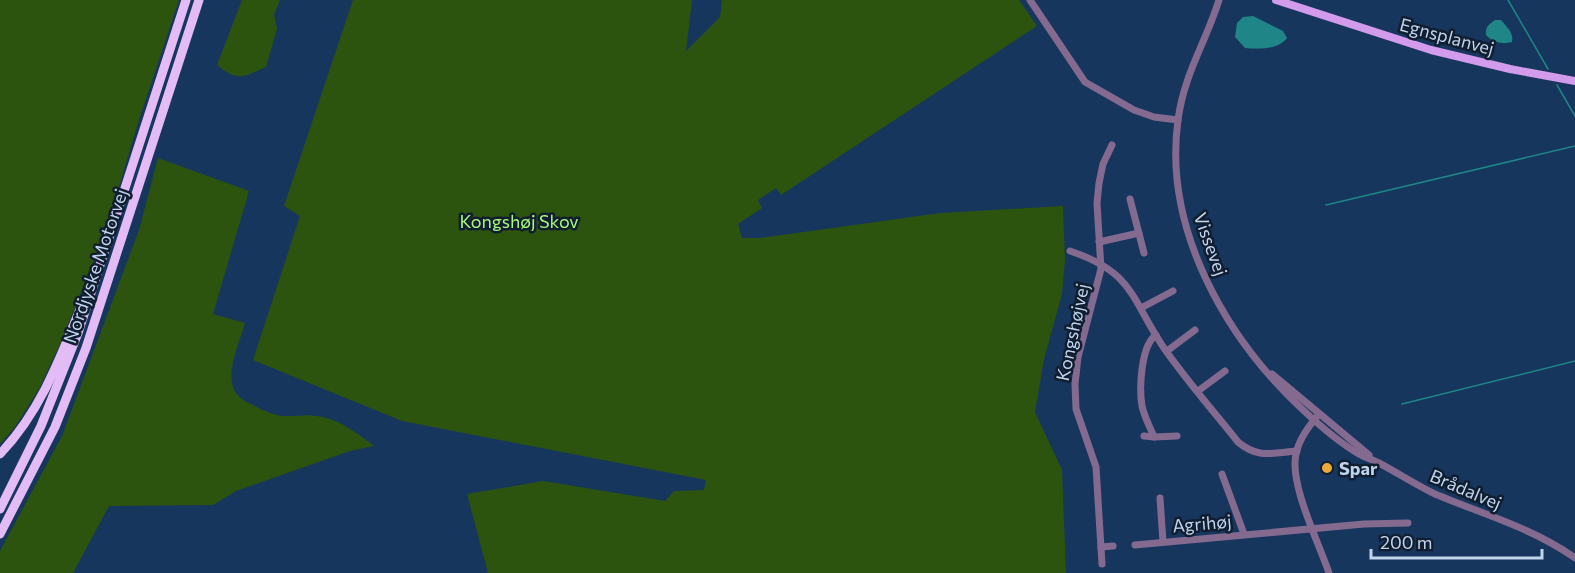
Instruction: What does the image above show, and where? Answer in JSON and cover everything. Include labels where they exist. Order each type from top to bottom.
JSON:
[{"type":"highway","name":"Nordjyske Motorvej","points":[[0,509],[41,426],[61,378],[113,227],[186,0]]},
{"type":"highway","name":"Nordjyske Motorvej","points":[[0,534],[54,427],[86,348],[199,0]]},
{"type":"highway","points":[[0,454],[41,400],[57,367],[113,227]]},
{"type":"main road","name":"Egnsplanvej","points":[[1275,0],[1431,50],[1510,69],[1575,81]]},
{"type":"main road","name":"Egnsplanvej","points":[[1294,0],[1313,11]]},
{"type":"street","points":[[1030,0],[1085,82],[1091,87],[1143,113],[1178,120]]},
{"type":"street","name":"Vissevej","points":[[1219,0],[1188,76],[1178,120],[1176,162],[1179,198],[1193,249],[1217,301],[1239,337],[1261,364],[1316,417]]},
{"type":"street","name":"Vissevej","points":[[1216,11],[1225,0]]},
{"type":"street","name":"Kongshøjvej","points":[[1102,564],[1096,467],[1080,422],[1075,396],[1078,357],[1096,292],[1101,263],[1097,203],[1099,183],[1103,164],[1112,145]]},
{"type":"street","points":[[1130,200],[1144,253]]},
{"type":"street","points":[[1099,242],[1139,232]]},
{"type":"street","name":"Kongshøjvej","points":[[1070,251],[1101,263],[1125,283],[1167,351],[1238,442],[1246,449],[1259,454],[1297,451]]},
{"type":"street","points":[[1141,308],[1173,291]]},
{"type":"street","points":[[1167,351],[1196,330]]},
{"type":"street","points":[[1154,437],[1142,408],[1140,390],[1146,347],[1150,339],[1156,335]]},
{"type":"street","points":[[1198,391],[1225,371]]},
{"type":"street","points":[[1316,417],[1302,438],[1297,451],[1296,479],[1329,573]]},
{"type":"street","name":"Brådalvej","points":[[1316,417],[1358,453],[1433,493],[1536,534],[1575,558]]},
{"type":"street","points":[[1144,436],[1177,436]]},
{"type":"street","name":"Agrihøj","points":[[1222,474],[1244,534]]},
{"type":"street","name":"Agrihøj","points":[[1160,498],[1163,542]]},
{"type":"street","points":[[1312,528],[1408,523]]},
{"type":"street","name":"Agrihøj","points":[[1136,545],[1312,528]]},
{"type":"street","points":[[1101,547],[1113,546]]},
{"type":"green space","points":[[0,0],[179,0],[138,123],[107,227],[61,342],[39,389],[15,427],[0,444]]},
{"type":"green space","points":[[242,0],[280,0],[274,15],[277,29],[266,67],[246,75],[236,76],[217,65]]},
{"type":"green space","name":"Kongshøj Skov","points":[[353,0],[692,0],[686,51],[720,17],[722,0],[1019,0],[1037,26],[781,195],[776,188],[758,200],[762,208],[738,224],[742,238],[760,238],[940,213],[1063,206],[1065,260],[1062,294],[1044,359],[1035,412],[1062,470],[1066,573],[488,573],[467,494],[543,481],[665,501],[674,491],[704,490],[706,480],[402,421],[253,360],[300,216],[284,206]]},
{"type":"green space","points":[[158,158],[249,191],[213,314],[245,323],[232,371],[233,387],[236,393],[247,402],[275,415],[312,415],[332,420],[347,427],[374,446],[350,451],[236,491],[213,505],[109,506],[73,573],[0,573],[0,551],[62,436],[139,230]]},
{"type":"shaded area","points":[[1253,16],[1283,31],[1287,38],[1273,47],[1245,48],[1235,37],[1237,23],[1243,17]]},
{"type":"shaded area","points":[[1495,20],[1501,20],[1508,28],[1512,42],[1498,42],[1486,35],[1488,26]]},
{"type":"waterway","points":[[1508,0],[1548,69]]},
{"type":"waterway","points":[[1557,85],[1575,116]]},
{"type":"waterway","points":[[1326,205],[1575,146]]},
{"type":"waterway","points":[[1402,404],[1575,361]]},
{"type":"place","name":"Spar","points":[[1327,468]]}]
